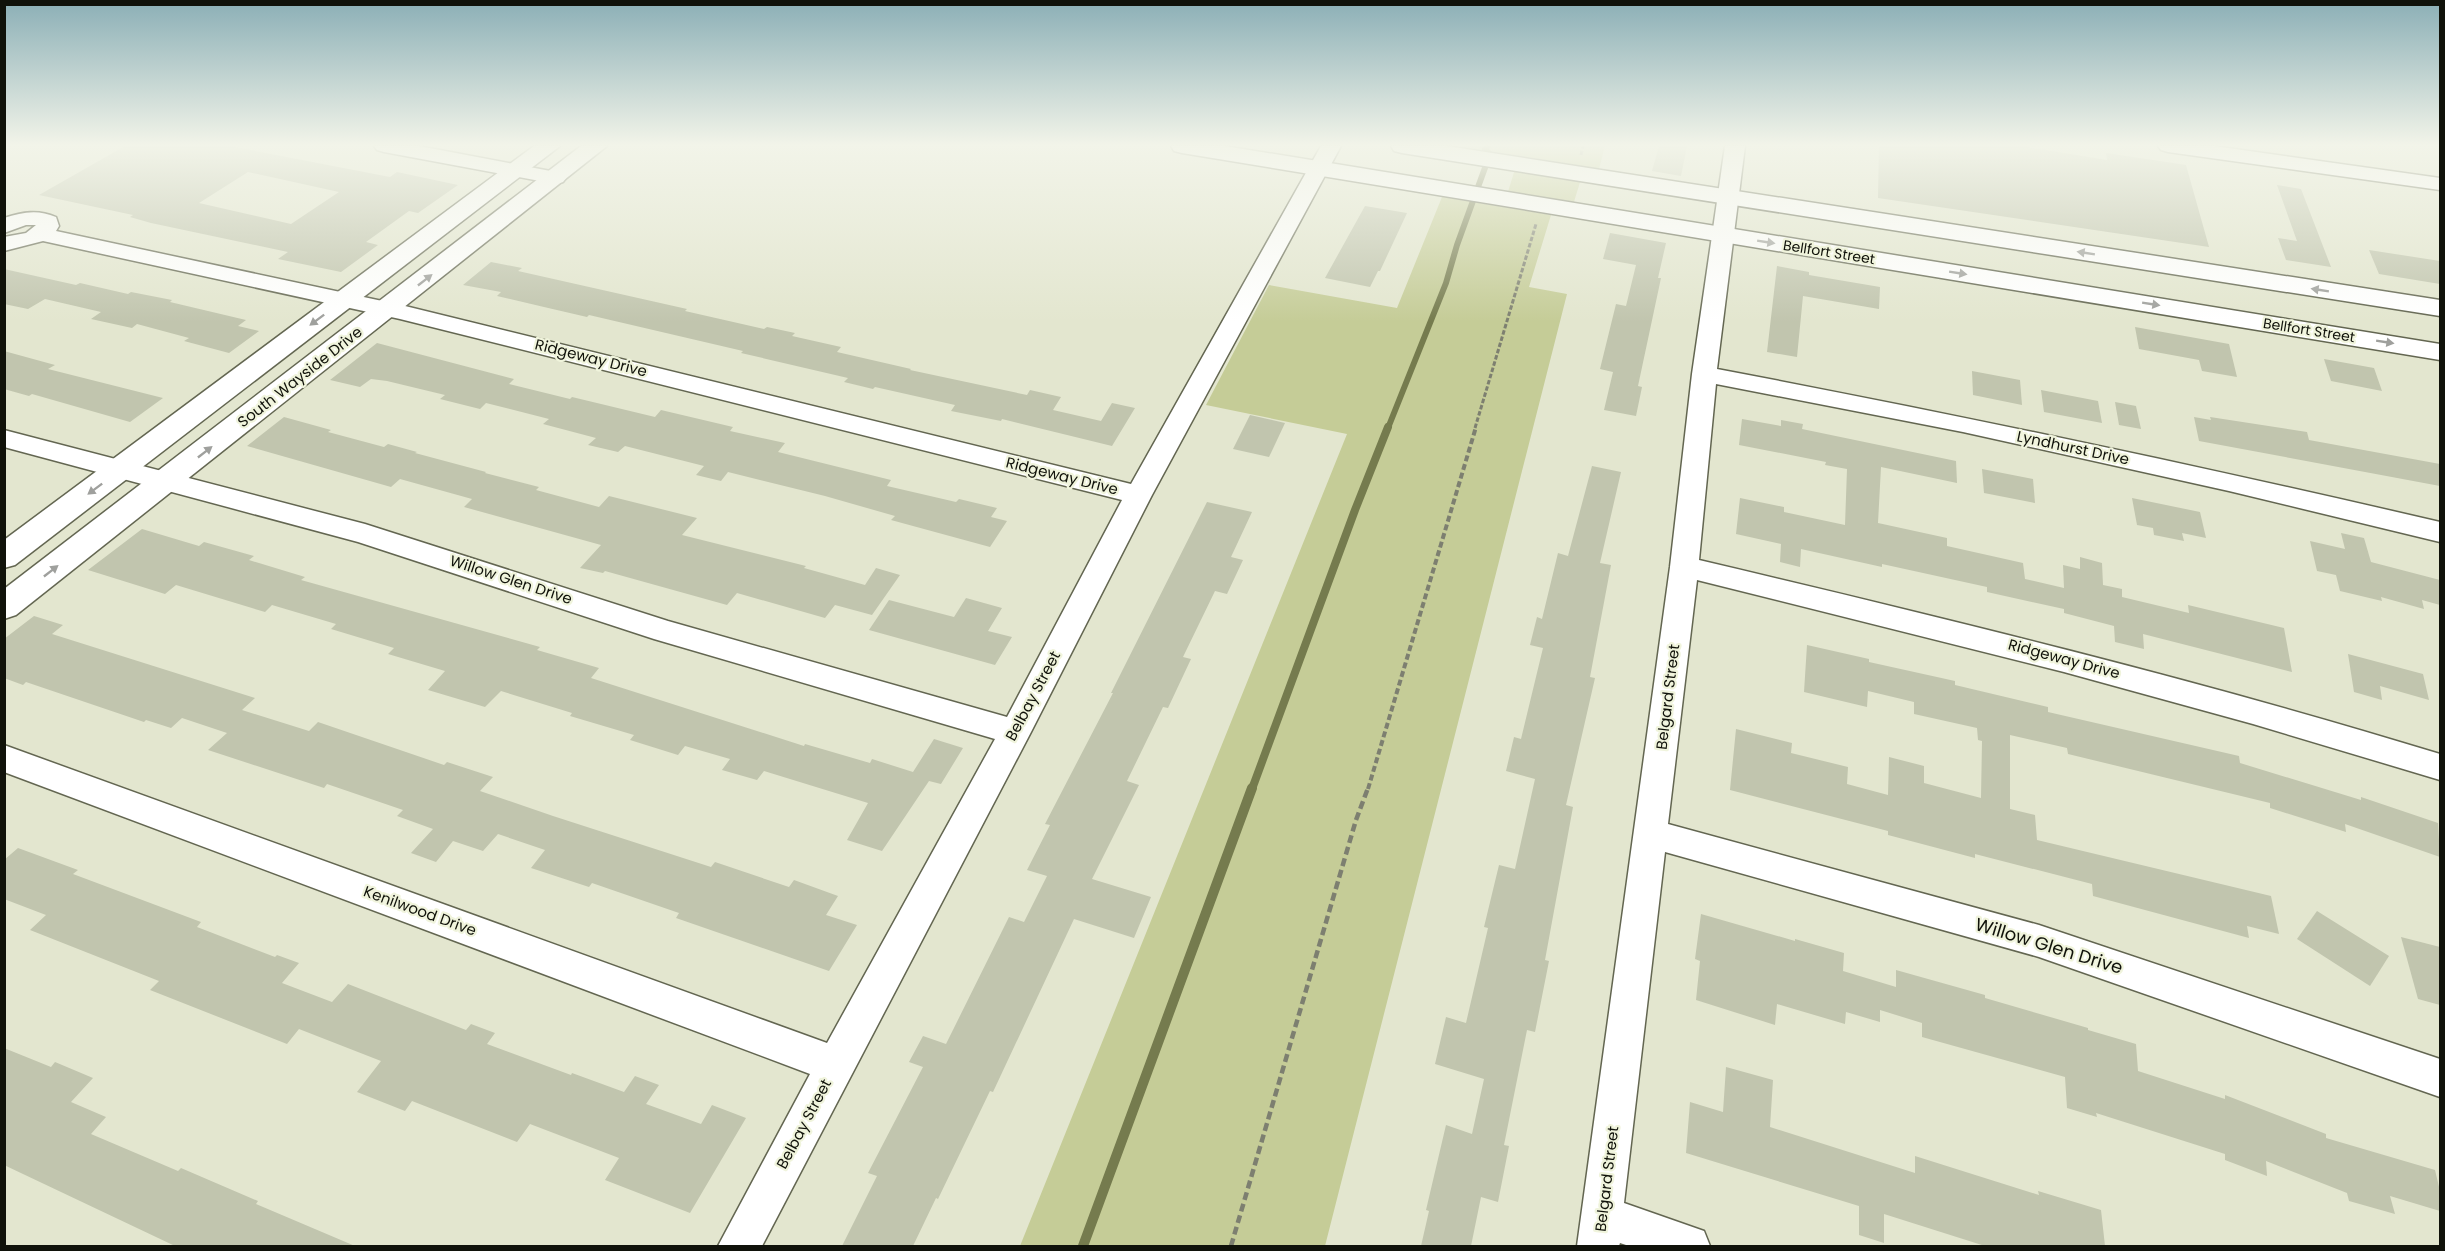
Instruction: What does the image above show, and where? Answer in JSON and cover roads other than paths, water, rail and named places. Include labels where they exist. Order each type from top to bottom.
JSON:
[{"type":"main road","points":[[4,557],[471,204]]},
{"type":"main road","name":"South Wayside Drive","points":[[4,607],[522,204]]},
{"type":"main road","name":"Bellfort Street","points":[[1540,204],[2440,351]]},
{"type":"main road","points":[[1776,204],[2440,308]]},
{"type":"street","name":"Belbay Street","points":[[739,1246],[1015,732],[1138,495],[1298,204]]},
{"type":"street","name":"Belgard Street","points":[[1600,1231],[1684,567],[1704,374],[1728,204]]},
{"type":"street","points":[[4,226],[29,219],[44,220],[48,226],[40,234]]},
{"type":"street","name":"Ridgeway Drive","points":[[4,244],[25,241],[40,234],[346,298],[1138,495]]},
{"type":"street","name":"Lyndhurst Drive","points":[[1704,374],[1963,424],[2229,482],[2440,532]]},
{"type":"street","name":"Willow Glen Drive","points":[[4,438],[169,480],[365,534],[665,631],[1015,732]]},
{"type":"street","name":"Ridgeway Drive","points":[[1684,567],[2081,663],[2337,735],[2440,767]]},
{"type":"street","name":"Kenilwood Drive","points":[[4,758],[836,1065]]},
{"type":"street","name":"Willow Glen Drive","points":[[1651,834],[2039,941],[2440,1078]]},
{"type":"street","points":[[1600,1231],[1689,1246]]},
{"type":"waterway","points":[[1388,428],[1446,283],[1472,204]]},
{"type":"waterway","points":[[1252,789],[1388,427]]},
{"type":"waterway","points":[[1083,1246],[1252,788]]}]
